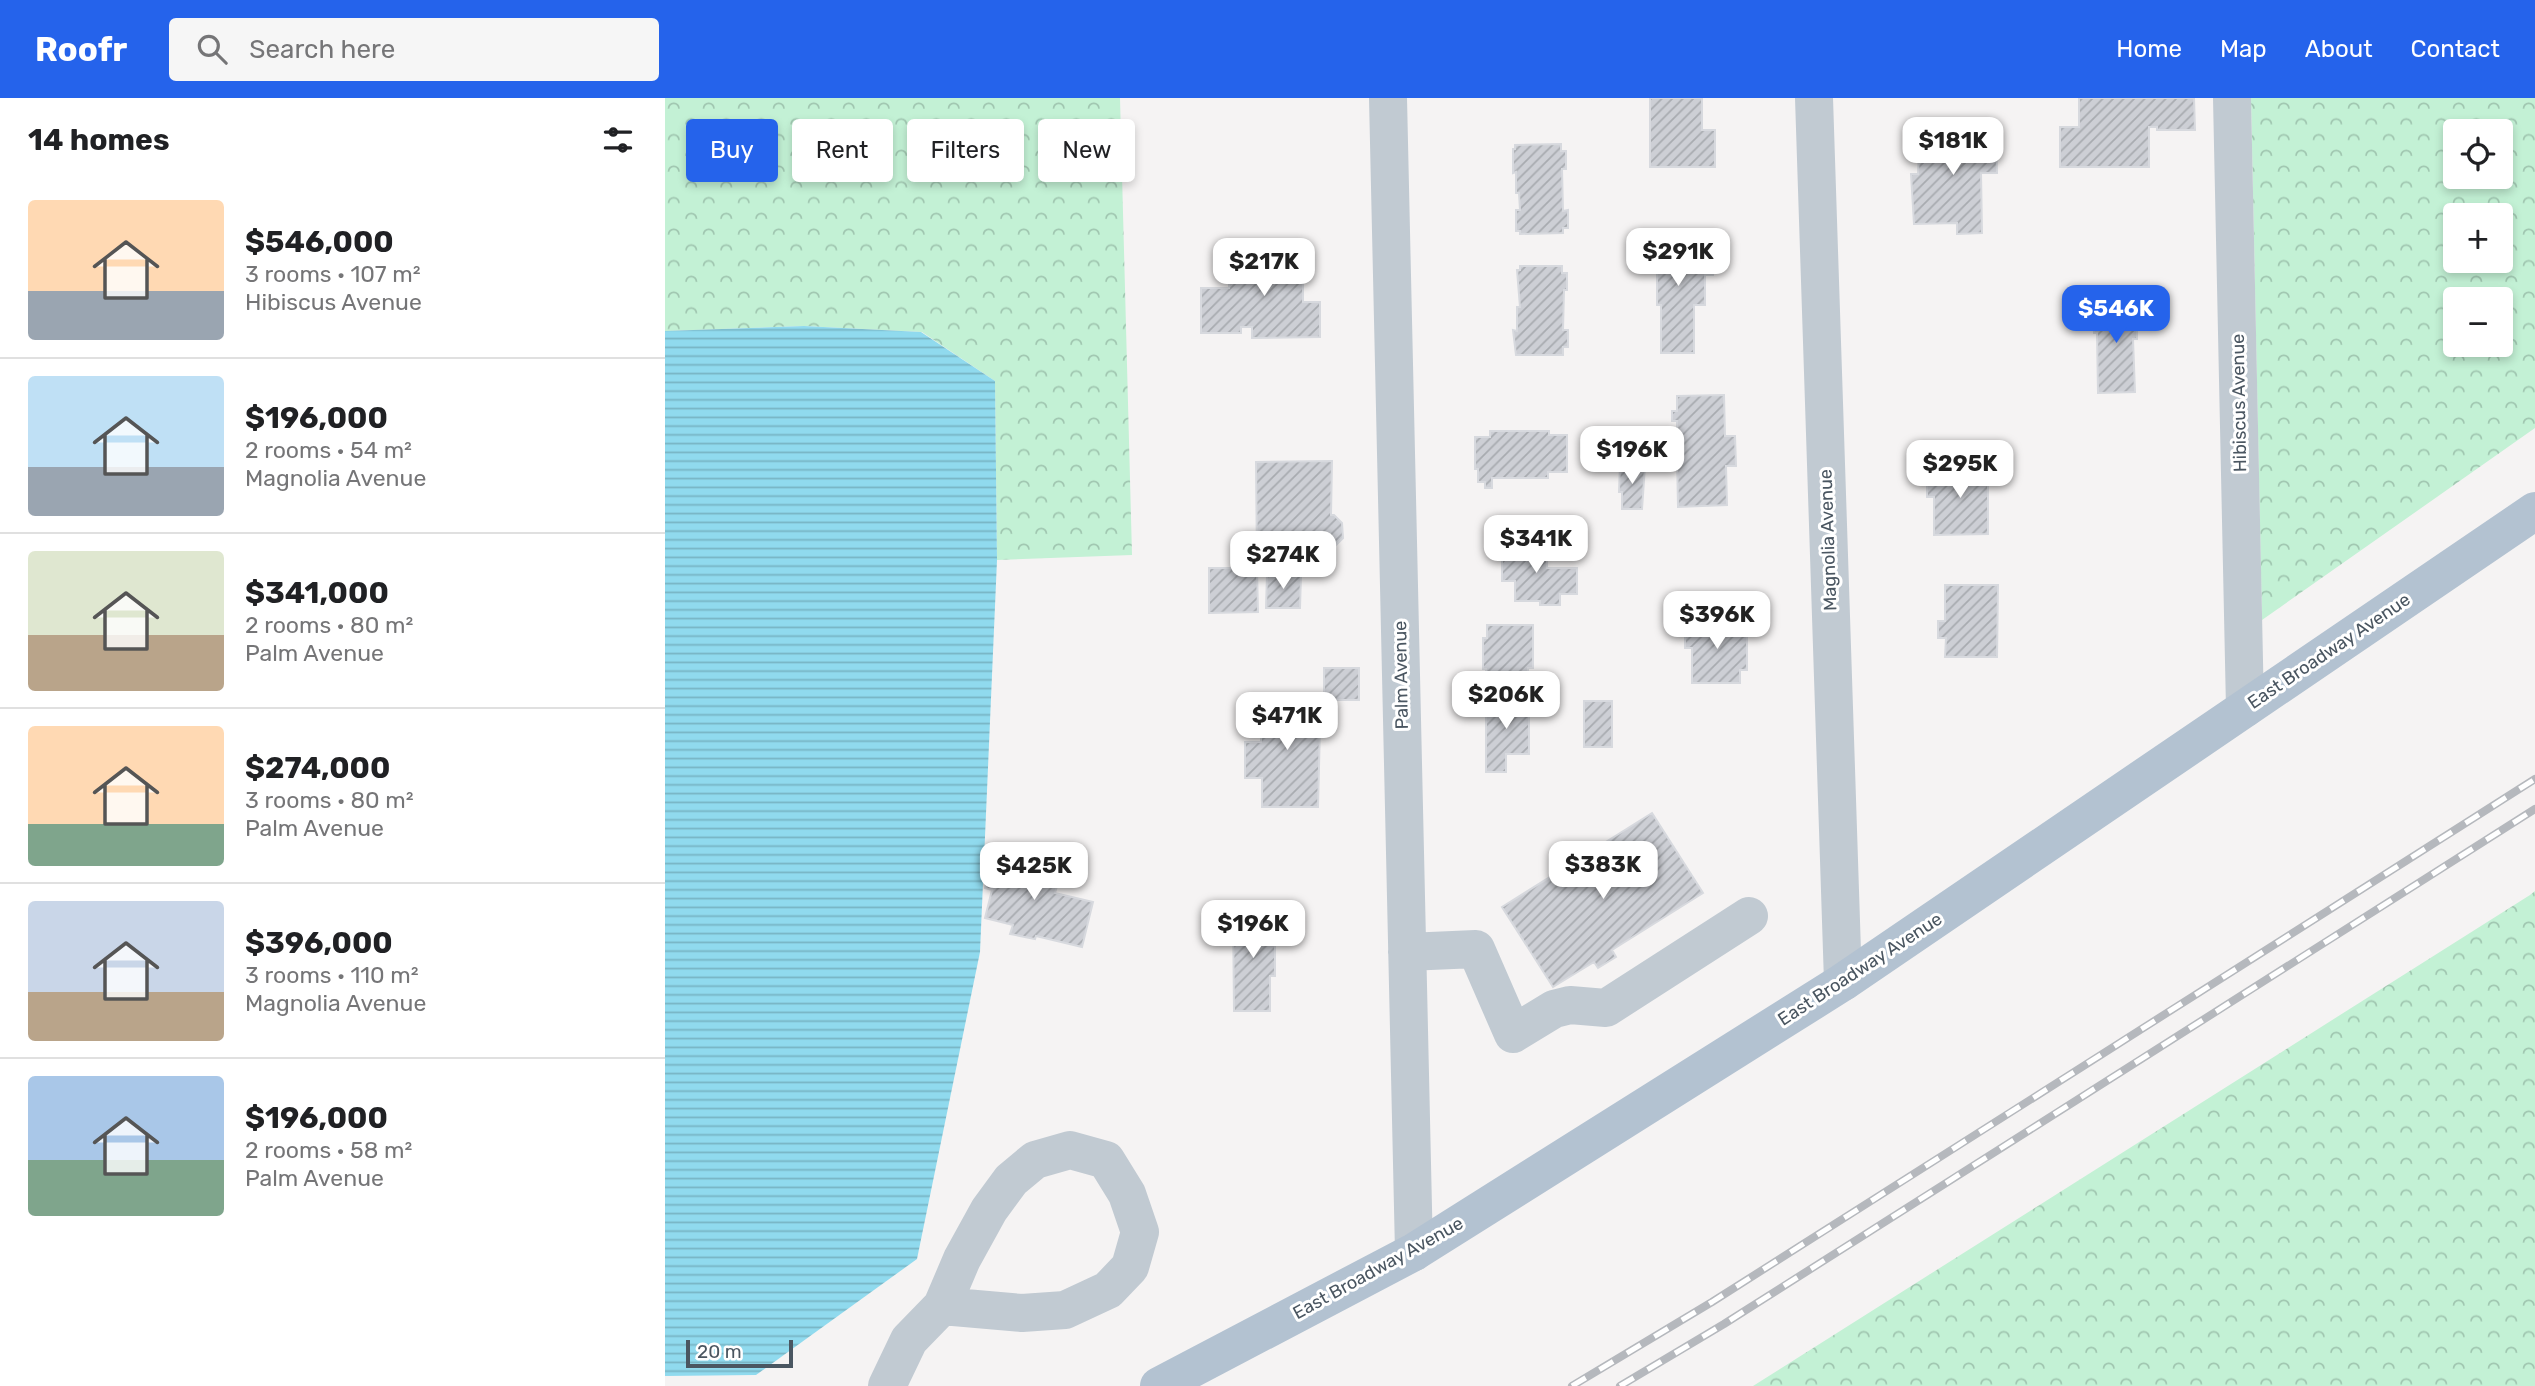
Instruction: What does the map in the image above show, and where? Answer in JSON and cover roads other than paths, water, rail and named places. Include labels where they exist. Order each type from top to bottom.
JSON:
[{"type":"main road","name":"East Broadway Avenue","points":[[1159,1386],[1414,1252],[1843,982],[2535,511]]},
{"type":"street","name":"Palm Avenue","points":[[1388,98],[1414,1252]]},
{"type":"street","name":"Magnolia Avenue","points":[[1814,98],[1843,982]]},
{"type":"street","name":"Hibiscus Avenue","points":[[2232,98],[2245,708]]},
{"type":"street","points":[[1407,952],[1476,949],[1513,1034],[1554,1009],[1570,1005],[1607,1008],[1749,916]]},
{"type":"street","points":[[887,1386],[909,1340],[942,1306],[962,1259],[989,1210],[1011,1180],[1035,1160],[1070,1150],[1105,1160],[1128,1194],[1140,1231],[1130,1267],[1108,1290],[1065,1310],[1022,1313],[942,1306]]},
{"type":"water","points":[[804,326],[921,332],[995,381],[997,560],[980,952],[917,1259],[756,1375],[665,1376],[665,331]]},
{"type":"railway","points":[[1572,1386],[1712,1302],[2535,779]]},
{"type":"railway","points":[[1620,1386],[1724,1324],[2535,809]]}]
